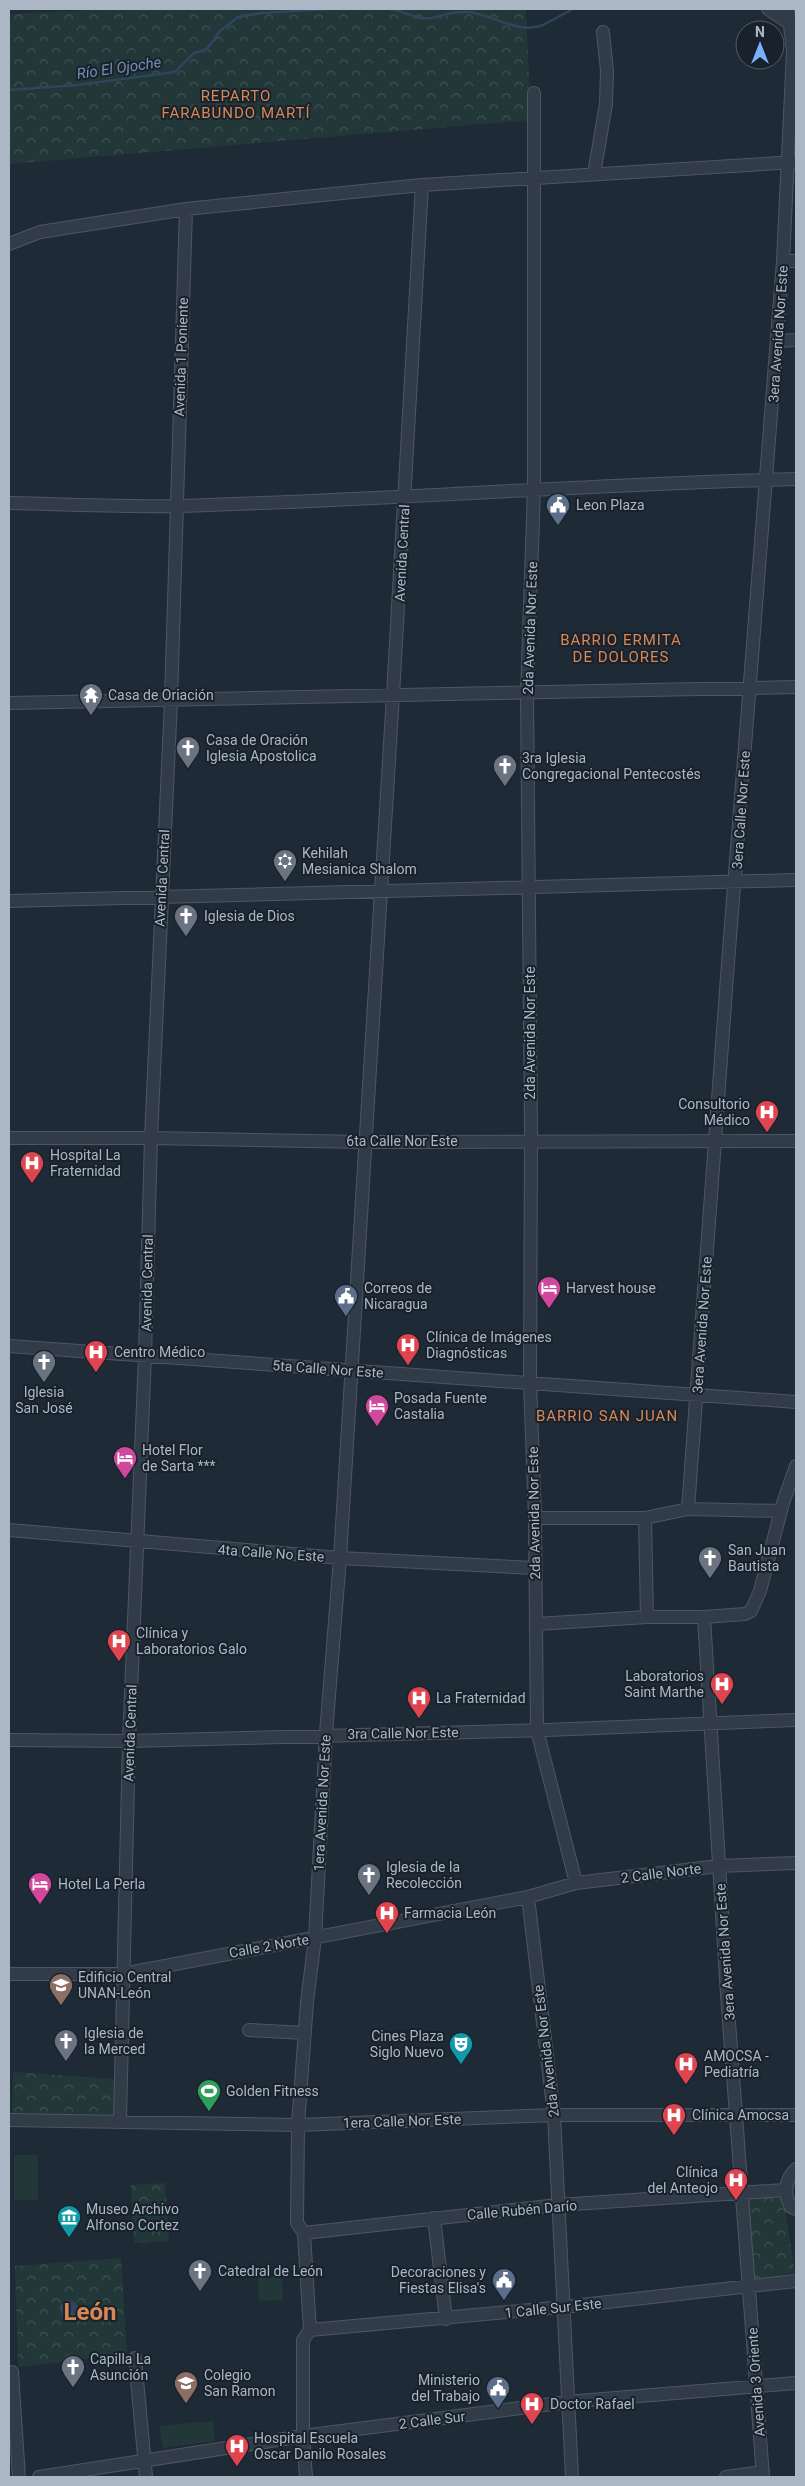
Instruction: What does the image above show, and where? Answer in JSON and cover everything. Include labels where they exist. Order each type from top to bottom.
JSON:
[{"type":"street","points":[[768,9],[789,23]]},
{"type":"street","name":"3era Avenida Nor Este","points":[[767,480],[778,340],[790,261],[795,50],[788,9]]},
{"type":"street","points":[[594,174],[606,104],[607,71],[603,32]]},
{"type":"street","name":"2da Avenida Nor Este","points":[[534,93],[534,488],[527,692],[531,1140],[530,1383],[535,1518],[537,1730],[576,1883]]},
{"type":"street","points":[[9,248],[40,232],[186,208],[422,186],[793,162]]},
{"type":"street","name":"Avenida Central","points":[[351,1370],[405,496],[422,186]]},
{"type":"street","name":"Avenida 1 Poniente","points":[[177,506],[186,208]]},
{"type":"street","points":[[778,340],[796,340]]},
{"type":"street","points":[[9,503],[177,506],[534,488],[796,479]]},
{"type":"street","name":"3era Calle Nor Este","points":[[714,1140],[767,480]]},
{"type":"street","name":"Avenida Central","points":[[120,2120],[129,1741],[145,1355],[151,1138],[171,700],[177,506]]},
{"type":"street","points":[[9,703],[796,687]]},
{"type":"street","points":[[9,901],[735,880],[796,880]]},
{"type":"street","name":"6ta Calle Nor Este","points":[[9,1138],[151,1138],[365,1142],[531,1140],[796,1141]]},
{"type":"street","name":"3era Avenida Nor Este","points":[[688,1509],[714,1140]]},
{"type":"street","name":"5ta Calle Nor Este","points":[[9,1346],[796,1402]]},
{"type":"street","name":"1era Avenida Nor Este","points":[[310,2330],[304,2233],[297,2223],[298,2125],[315,1938],[326,1734],[340,1558],[351,1370]]},
{"type":"street","points":[[537,1624],[704,1617],[745,1614],[751,1611],[760,1590],[781,1512],[796,1466]]},
{"type":"street","points":[[535,1518],[645,1518],[688,1509],[781,1512]]},
{"type":"street","points":[[645,1518],[647,1618]]},
{"type":"street","name":"4ta Calle No Este","points":[[9,1530],[340,1558],[534,1568]]},
{"type":"street","name":"3era Avenida Nor Este","points":[[704,1617],[741,2194],[749,2286]]},
{"type":"street","name":"3ra Calle Nor Este","points":[[9,1740],[129,1741],[326,1734],[537,1730],[796,1720]]},
{"type":"street","name":"2 Calle Norte","points":[[528,1897],[576,1883],[719,1866],[796,1863]]},
{"type":"street","name":"2da Avenida Nor Este","points":[[528,1897],[554,2115],[572,2477]]},
{"type":"street","name":"Calle 2 Norte","points":[[9,1974],[123,1974],[528,1897]]},
{"type":"street","points":[[249,2030],[305,2033]]},
{"type":"street","name":"1era Calle Nor Este","points":[[9,2120],[120,2120],[298,2125],[554,2115],[796,2115]]},
{"type":"street","points":[[796,2169],[788,2176],[785,2190],[791,2207],[796,2209]]},
{"type":"street","name":"Calle Rubén Darío","points":[[304,2233],[558,2205],[785,2190]]},
{"type":"street","points":[[434,2218],[446,2319]]},
{"type":"street","name":"1 Calle Sur Este","points":[[310,2330],[446,2319],[796,2282]]},
{"type":"street","name":"Avenida 3 Oriente","points":[[749,2286],[763,2475]]},
{"type":"street","points":[[306,2477],[303,2436],[303,2340],[310,2330]]},
{"type":"street","points":[[135,2358],[146,2477]]},
{"type":"street","points":[[10,2373],[19,2477]]},
{"type":"street","name":"2 Calle Sur","points":[[39,2477],[303,2436],[567,2402],[757,2388],[796,2383]]},
{"type":"street","points":[[726,2477],[763,2475]]},
{"type":"green space","points":[[113,9],[526,9],[531,120],[9,164],[9,14]]},
{"type":"green space","points":[[13,2072],[115,2079],[115,2112],[110,2116],[15,2117],[12,2112]]},
{"type":"green space","points":[[14,2155],[38,2155],[38,2200],[14,2200]]},
{"type":"green space","points":[[165,2183],[169,2241],[134,2243],[131,2185]]},
{"type":"green space","points":[[783,2195],[795,2273],[753,2279],[748,2199]]},
{"type":"green space","points":[[121,2258],[127,2354],[18,2367],[15,2266]]},
{"type":"green space","points":[[282,2276],[283,2300],[259,2301],[258,2277]]},
{"type":"green space","points":[[213,2421],[215,2441],[163,2448],[159,2426]]},
{"type":"water","points":[[69,2300],[75,2303],[78,2309],[75,2315],[69,2318],[63,2315],[60,2309],[63,2303]]},
{"type":"waterway","name":"Río El Ojoche","points":[[9,90],[77,85],[175,72],[194,53],[206,50],[220,31],[238,17],[261,13],[331,9]]},
{"type":"waterway","name":"Río El Ojoche","points":[[390,9],[415,17],[425,18],[468,12],[524,27],[543,25],[573,9]]},
{"type":"place","name":"Leon Plaza","points":[[558,526]]},
{"type":"place","name":"Casa de Oriación","points":[[91,716]]},
{"type":"place","name":"Casa de Oración Iglesia Apostolica","points":[[188,769]]},
{"type":"place","name":"3ra Iglesia Congregacional Pentecostés","points":[[505,787]]},
{"type":"place","name":"Kehilah Mesianica Shalom","points":[[285,882]]},
{"type":"place","name":"Iglesia de Dios","points":[[186,937]]},
{"type":"place","name":"Consultorio Médico","points":[[767,1133]]},
{"type":"place","name":"Hospital La Fraternidad","points":[[32,1184]]},
{"type":"place","name":"Harvest house","points":[[549,1309]]},
{"type":"place","name":"Correos de Nicaragua","points":[[346,1317]]},
{"type":"place","name":"Clínica de Imágenes Diagnósticas","points":[[408,1366]]},
{"type":"place","name":"Centro Médico","points":[[96,1373]]},
{"type":"place","name":"Iglesia San José","points":[[44,1383]]},
{"type":"place","name":"Posada Fuente Castalia","points":[[377,1427]]},
{"type":"place","name":"Hotel Flor de Sarta ***","points":[[125,1479]]},
{"type":"place","name":"San Juan Bautista","points":[[710,1579]]},
{"type":"place","name":"Clínica y Laboratorios Galo","points":[[119,1662]]},
{"type":"place","name":"Laboratorios Saint Marthe","points":[[722,1705]]},
{"type":"place","name":"La Fraternidad","points":[[419,1719]]},
{"type":"place","name":"Iglesia de la Recolección","points":[[369,1896]]},
{"type":"place","name":"Hotel La Perla","points":[[40,1905]]},
{"type":"place","name":"Farmacia León","points":[[387,1934]]},
{"type":"place","name":"Edificio Central UNAN-León","points":[[61,2006]]},
{"type":"place","name":"Iglesia de la Merced","points":[[66,2062]]},
{"type":"place","name":"Cines Plaza Siglo Nuevo","points":[[461,2065]]},
{"type":"place","name":"AMOCSA - Pediatría","points":[[686,2085]]},
{"type":"place","name":"Golden Fitness","points":[[209,2112]]},
{"type":"place","name":"Clínica Amocsa","points":[[674,2136]]},
{"type":"place","name":"Clínica del Anteojo","points":[[736,2201]]},
{"type":"place","name":"Museo Archivo Alfonso Cortez","points":[[69,2238]]},
{"type":"place","name":"Catedral de León","points":[[200,2292]]},
{"type":"place","name":"Decoraciones y Fiestas Elisa's","points":[[504,2301]]},
{"type":"place","name":"Capilla La Asunción","points":[[73,2388]]},
{"type":"place","name":"Colegio San Ramon","points":[[186,2404]]},
{"type":"place","name":"Ministerio del Trabajo","points":[[498,2409]]},
{"type":"place","name":"Doctor Rafael","points":[[532,2425]]},
{"type":"place","name":"Hospital Escuela Oscar Danilo Rosales","points":[[237,2467]]},
{"type":"district","name":"REPARTO FARABUNDO MARTÍ","points":[[236,104]]},
{"type":"district","name":"BARRIO ERMITA DE DOLORES","points":[[621,648]]},
{"type":"district","name":"BARRIO SAN JUAN","points":[[607,1416]]},
{"type":"district","name":"León","points":[[90,2312]]}]
